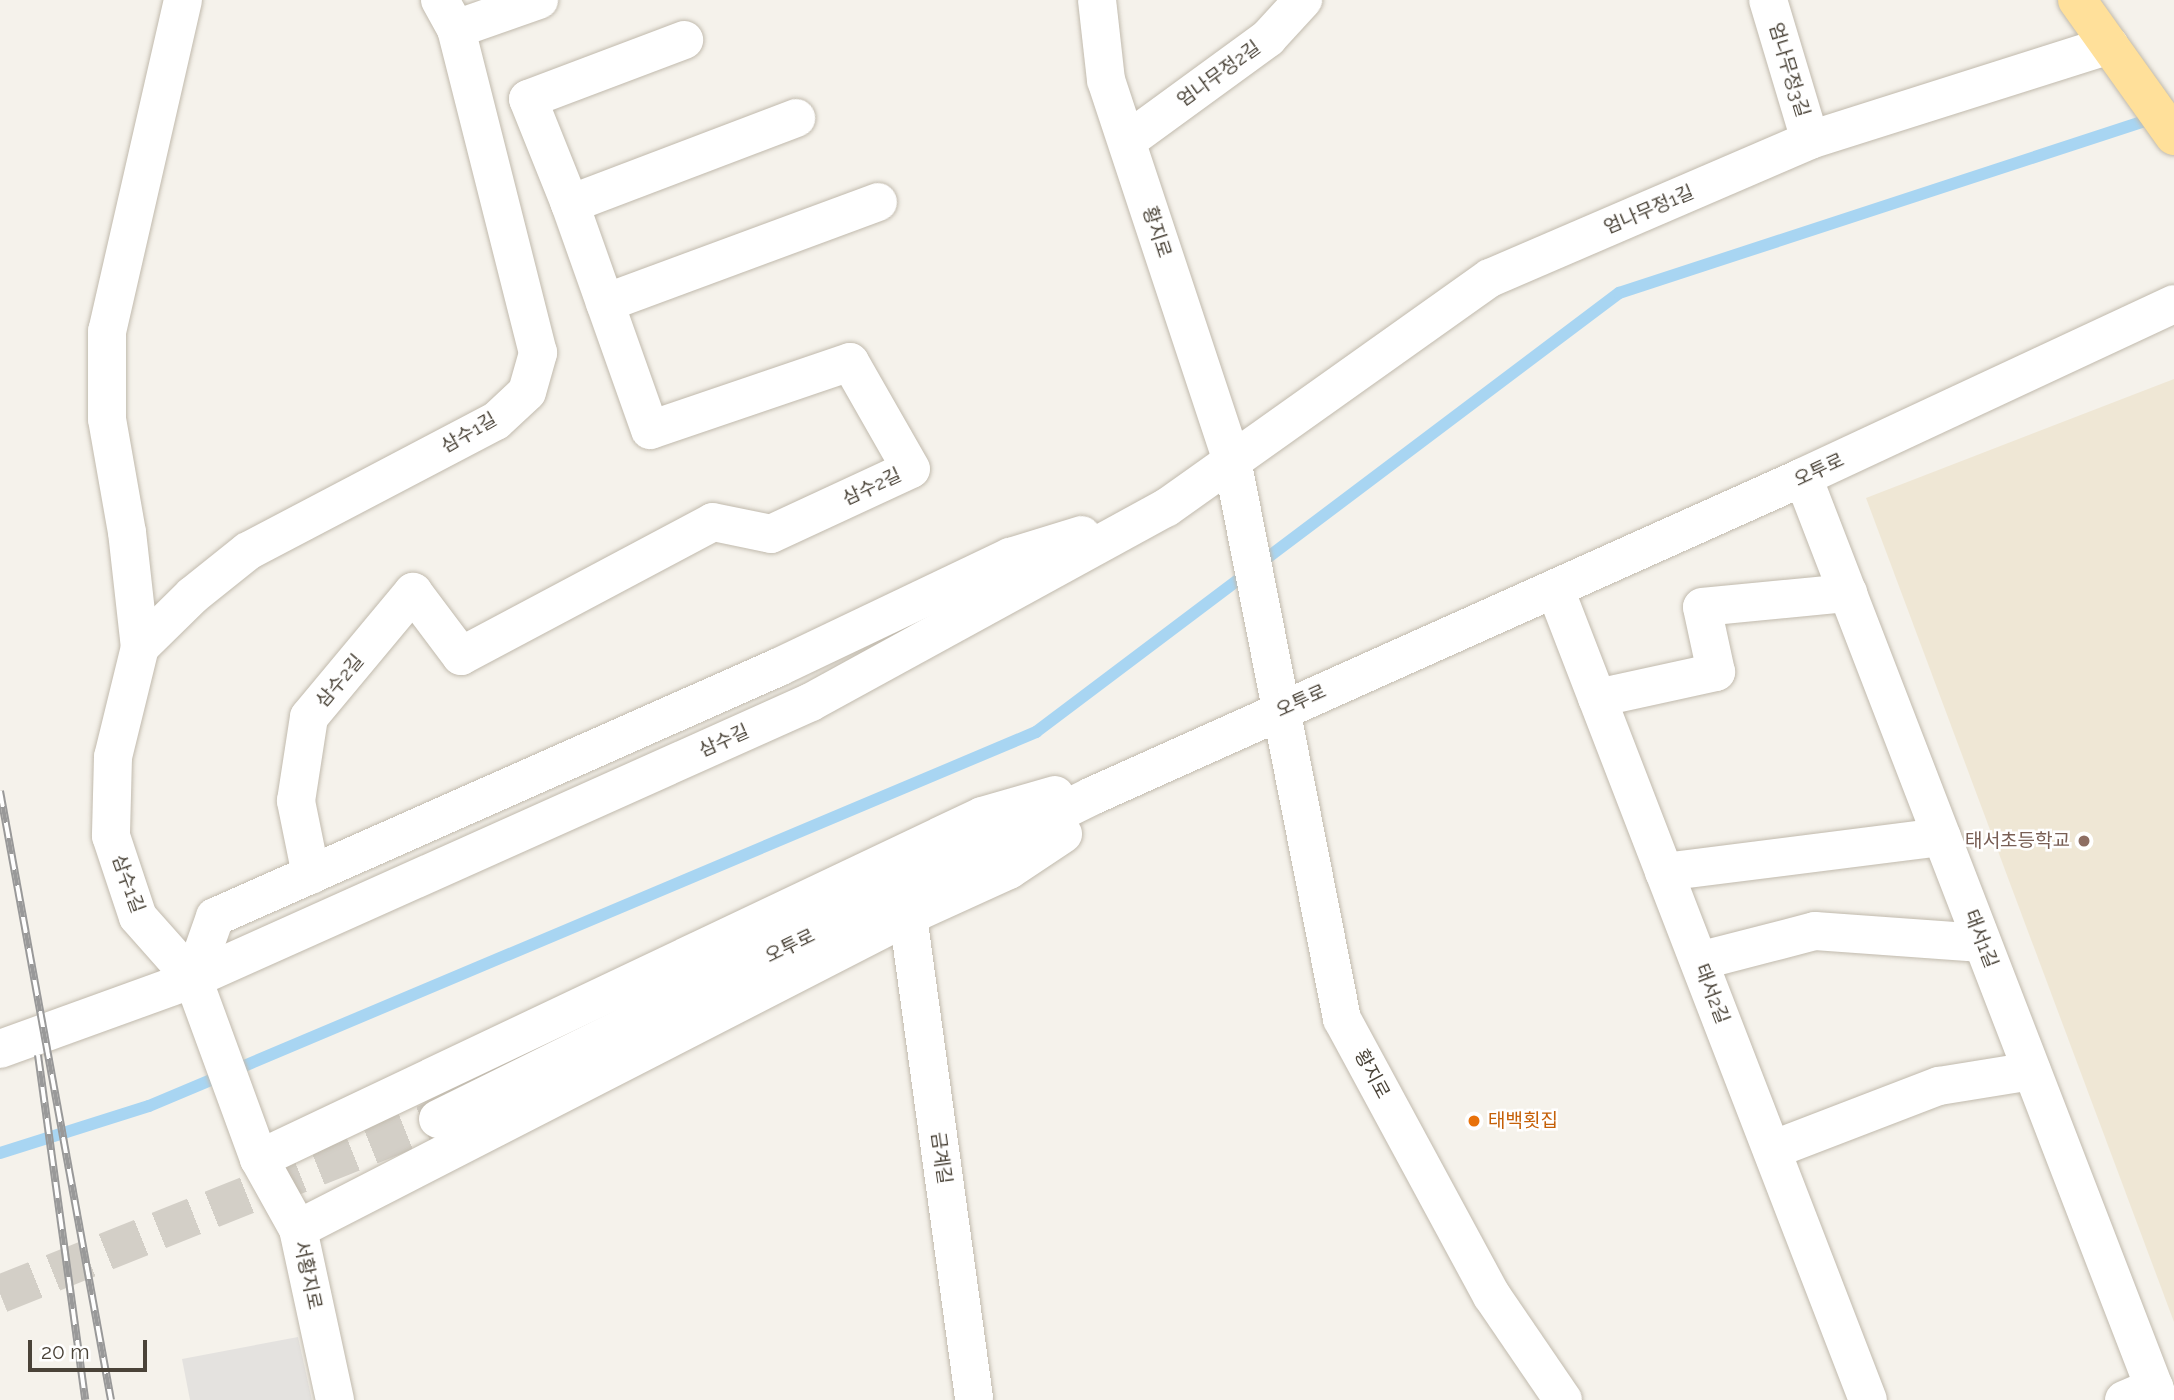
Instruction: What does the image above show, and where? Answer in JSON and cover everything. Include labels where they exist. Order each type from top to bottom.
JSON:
[{"type":"main road","points":[[2077,0],[2174,136]]},
{"type":"street","name":"삼수1길","points":[[183,0],[107,331],[107,419],[127,533],[140,647],[113,757],[111,836],[138,917],[193,979]]},
{"type":"street","points":[[448,15],[539,0]]},
{"type":"street","name":"황지로","points":[[1097,0],[1106,80],[1233,460],[1342,1019],[1492,1296],[1563,1400]]},
{"type":"street","name":"엄나무정2길","points":[[1127,141],[1268,38],[1303,0]]},
{"type":"street","name":"엄나무정3길","points":[[1768,0],[1810,140]]},
{"type":"street","name":"삼수1길","points":[[140,647],[193,595],[248,551],[496,421],[527,392],[538,353],[448,15]]},
{"type":"street","name":"삼수2길","points":[[311,875],[296,802],[309,717],[414,592],[461,656],[713,522],[771,534],[911,469],[850,362],[650,430],[570,204],[528,99],[684,40]]},
{"type":"street","name":"엄나무정1길","points":[[1233,460],[1490,278],[1810,140],[2109,45]]},
{"type":"street","points":[[570,204],[796,118]]},
{"type":"street","points":[[605,303],[878,202]]},
{"type":"street","name":"오투로","points":[[438,1119],[1280,710],[1803,477],[2174,304]]},
{"type":"street","name":"삼수길","points":[[0,1049],[193,979],[811,702],[1166,508],[1233,460]]},
{"type":"street","name":"태서1길","points":[[1803,477],[2032,1071],[2146,1396]]},
{"type":"street","points":[[193,979],[215,918],[779,667],[1010,557],[1166,508]]},
{"type":"street","name":"태서2길","points":[[1555,589],[1868,1400]]},
{"type":"street","points":[[1597,698],[1716,672],[1702,607],[1848,593]]},
{"type":"street","points":[[298,1229],[908,916],[1009,870],[1172,761]]},
{"type":"street","points":[[259,1159],[982,816],[1172,761]]},
{"type":"street","points":[[1664,872],[1942,837]]},
{"type":"street","name":"금계길","points":[[908,916],[974,1400]]},
{"type":"street","points":[[1699,961],[1815,931],[1982,943]]},
{"type":"street","name":"서황지로","points":[[193,979],[259,1159],[298,1229],[335,1400]]},
{"type":"street","points":[[1772,1150],[1939,1086],[2032,1071]]},
{"type":"shaded area","name":"태서초등학교","points":[[2174,379],[2174,1322],[1866,498]]},
{"type":"shaded area","points":[[298,1337],[312,1400],[190,1400],[182,1359]]},
{"type":"waterway","points":[[0,1153],[149,1106],[1036,732],[1619,293],[2157,117]]},
{"type":"tunnel","points":[[0,1294],[438,1119]]},
{"type":"railway","points":[[0,791],[111,1400]]},
{"type":"railway","points":[[38,1055],[85,1400]]},
{"type":"place","name":"태서초등학교","points":[[2084,841]]},
{"type":"place","name":"태백횟집","points":[[1474,1121]]}]
